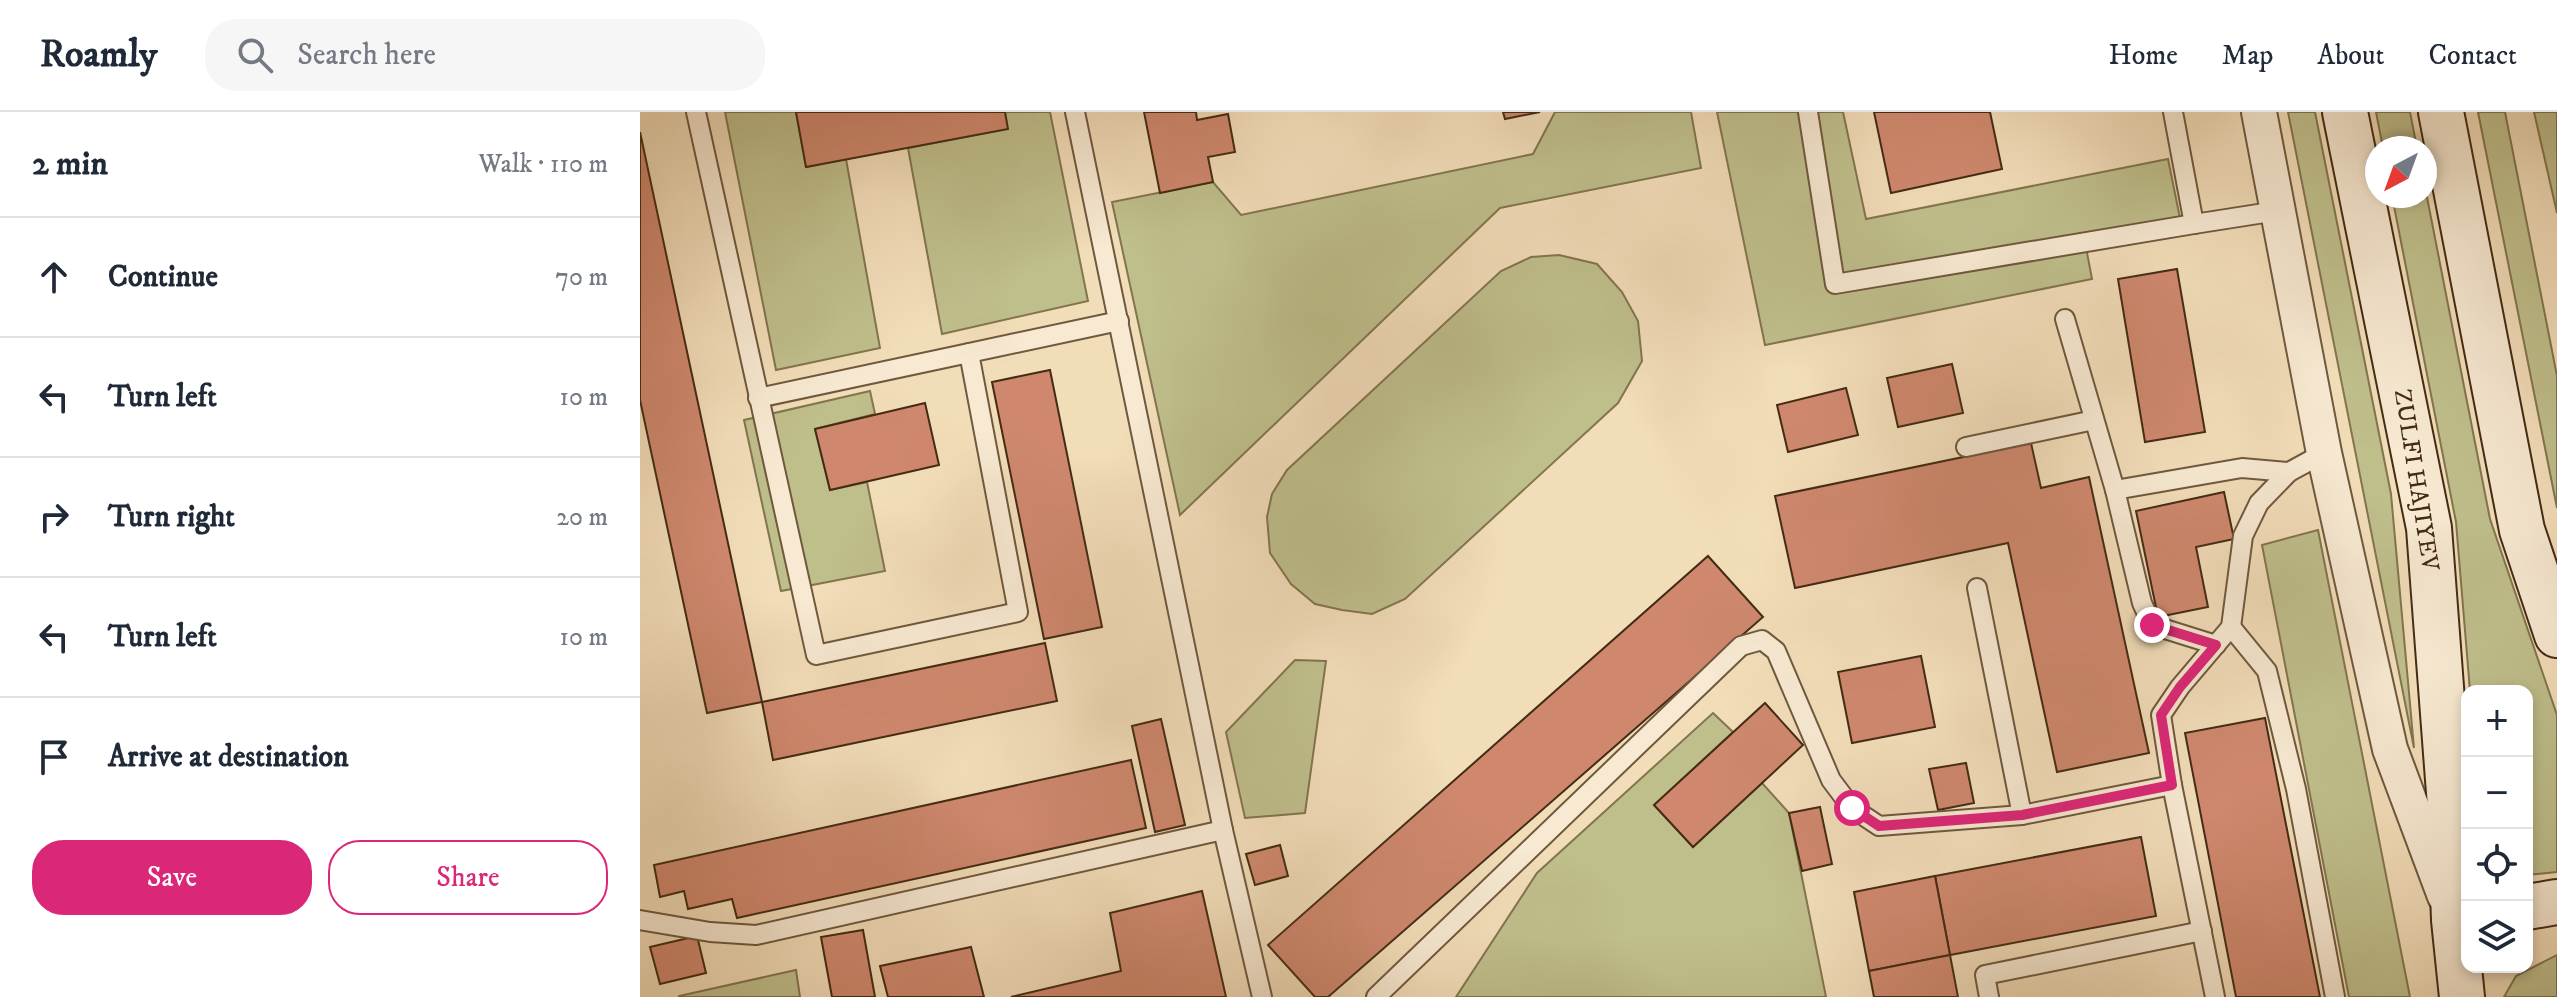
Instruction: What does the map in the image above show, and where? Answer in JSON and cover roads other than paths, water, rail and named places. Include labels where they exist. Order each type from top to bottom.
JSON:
[{"type":"main road","name":"ZULFI HAJIYEV","points":[[2345,112],[2429,528],[2450,806],[2454,920],[2465,997]]},
{"type":"main road","points":[[2441,112],[2522,530],[2557,635]]},
{"type":"main road","points":[[2533,906],[2557,902]]},
{"type":"main road","points":[[2465,997],[2471,973]]},
{"type":"street","points":[[2259,112],[2324,453],[2390,749],[2454,920]]},
{"type":"lane","points":[[696,112],[816,655],[1018,612],[969,353]]},
{"type":"lane","points":[[1075,112],[1223,830],[1262,997]]},
{"type":"lane","points":[[1808,112],[1835,284],[2277,211]]},
{"type":"lane","points":[[2173,112],[2194,224]]},
{"type":"lane","points":[[2065,319],[2115,490],[2142,603],[2152,625],[2216,645]]},
{"type":"lane","points":[[758,398],[1119,321]]},
{"type":"lane","points":[[1966,447],[2094,420]]},
{"type":"lane","points":[[2215,997],[2161,715],[2180,687],[2231,627],[2243,536],[2259,503],[2289,472],[2324,453]]},
{"type":"lane","points":[[2115,490],[2242,468],[2289,472]]},
{"type":"lane","points":[[1977,588],[2022,815]]},
{"type":"lane","points":[[2231,627],[2267,671],[2296,789],[2335,997]]},
{"type":"lane","points":[[1376,997],[1741,646],[1762,640],[1776,651],[1831,780],[1852,808],[1879,826],[2022,815],[2172,785]]},
{"type":"lane","points":[[640,920],[710,932],[756,935],[1223,830]]},
{"type":"lane","points":[[1989,997],[1985,975],[2202,931]]}]
